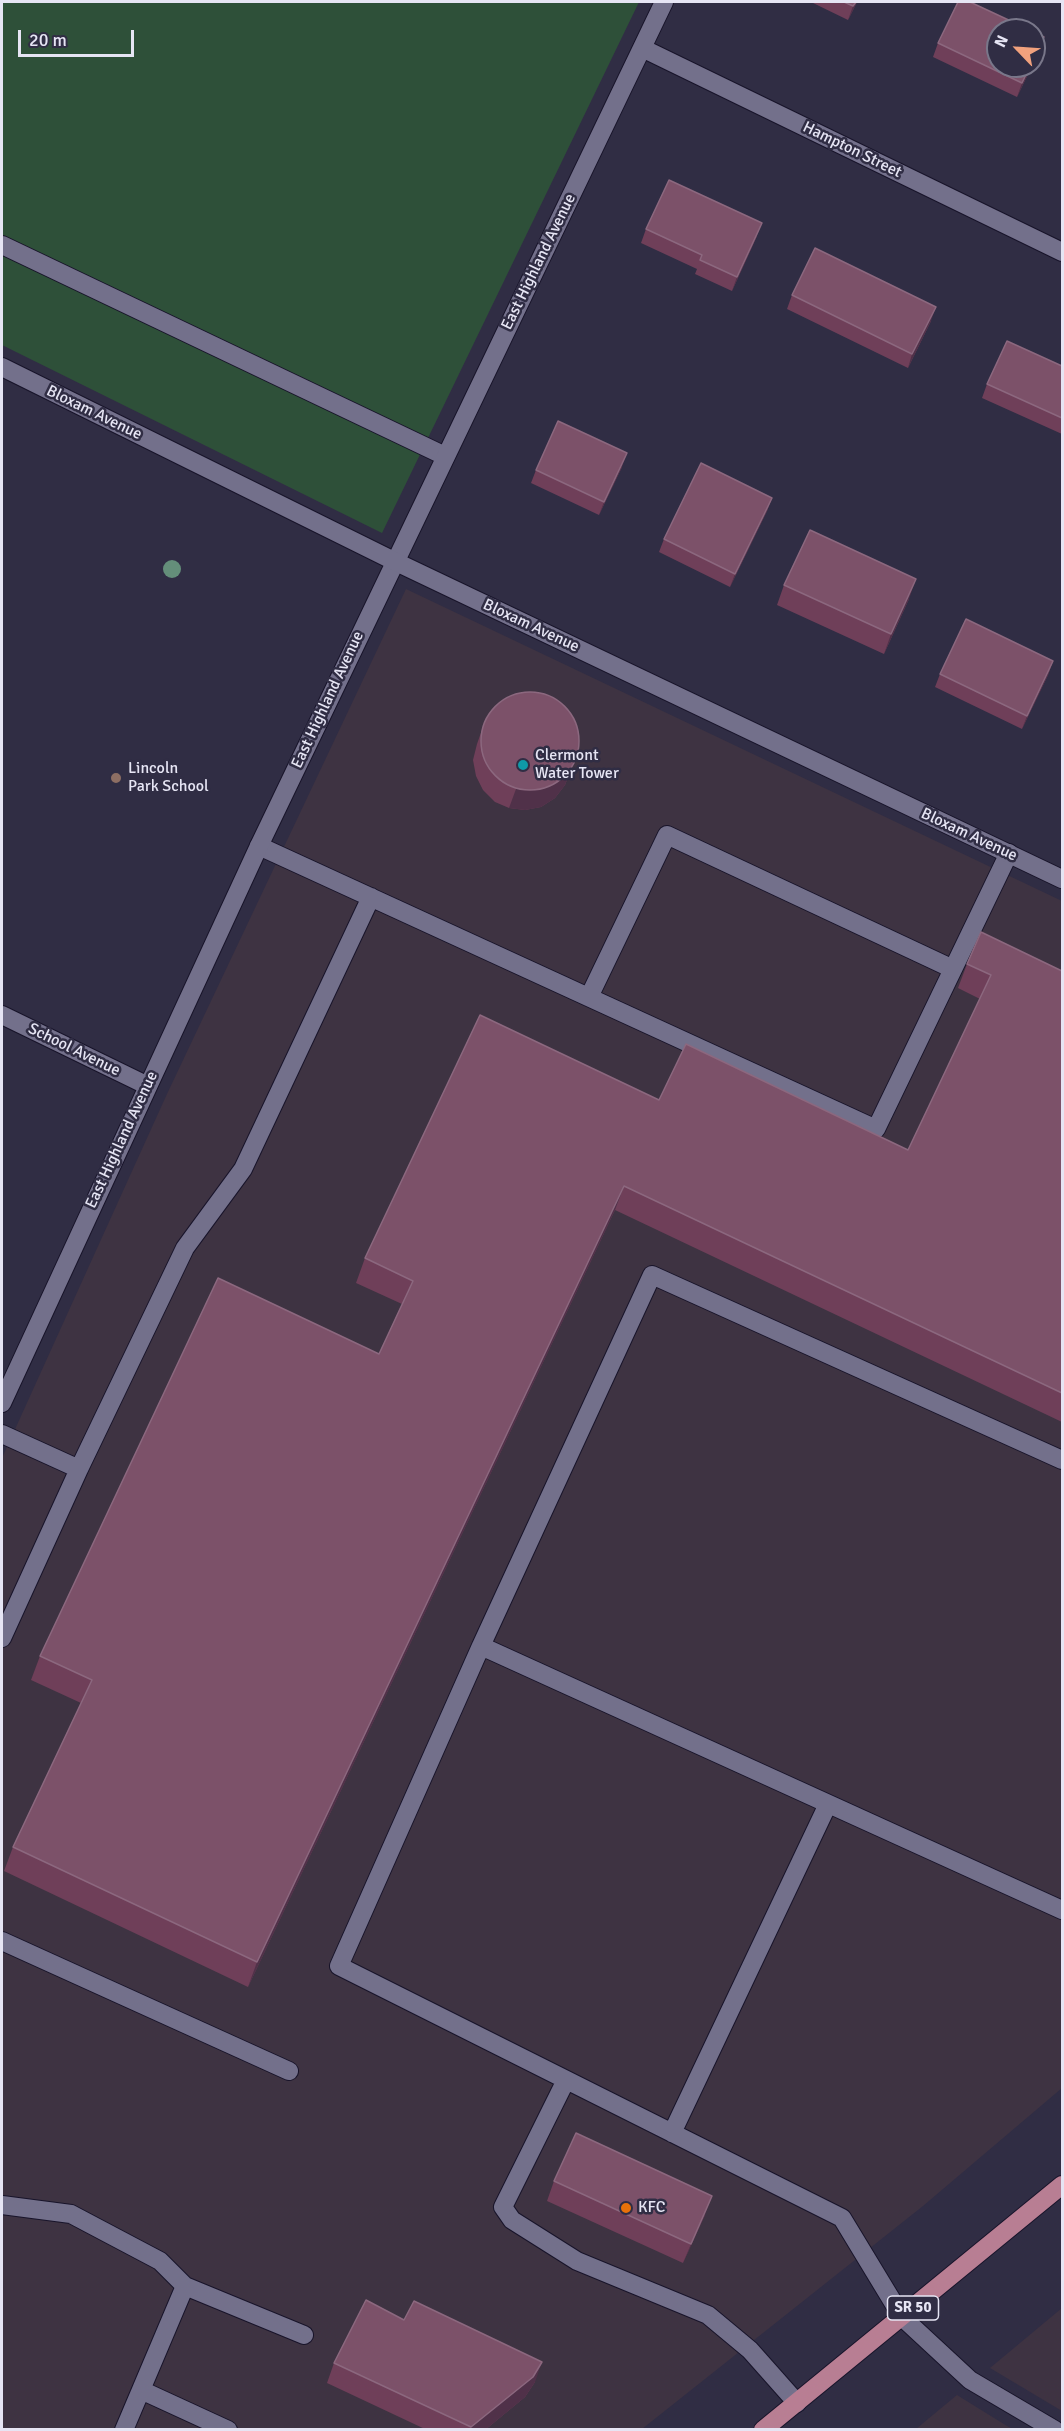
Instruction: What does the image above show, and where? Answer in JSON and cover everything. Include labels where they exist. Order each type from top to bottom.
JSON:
[{"type":"highway","name":"SR 50","points":[[764,2430],[1062,2185]]},
{"type":"street","name":"East Highland Avenue","points":[[2,1403],[146,1085],[394,561],[664,2]]},
{"type":"street","name":"Hampton Street","points":[[642,48],[1062,252]]},
{"type":"street","points":[[2,245],[445,456]]},
{"type":"street","name":"Bloxam Avenue","points":[[2,367],[394,561],[1062,879]]},
{"type":"street","points":[[589,997],[667,835],[953,969]]},
{"type":"street","points":[[259,846],[876,1129],[1009,854]]},
{"type":"street","points":[[2,1638],[79,1469],[185,1248],[243,1169],[371,897]]},
{"type":"street","name":"School Avenue","points":[[2,1015],[146,1085]]},
{"type":"street","points":[[1062,1461],[652,1275],[481,1646],[339,1966],[842,2218],[902,2317],[970,2380],[1056,2430],[1062,2422]]},
{"type":"street","points":[[2,1434],[79,1469]]},
{"type":"street","points":[[481,1646],[1062,1910]]},
{"type":"street","points":[[672,2133],[828,1804]]},
{"type":"street","points":[[2,1941],[289,2072]]},
{"type":"street","points":[[566,2080],[503,2207],[512,2220],[577,2261],[708,2315],[750,2350],[797,2403]]},
{"type":"street","points":[[2,2205],[71,2214],[160,2261],[185,2286],[304,2335]]},
{"type":"street","points":[[123,2430],[185,2286]]},
{"type":"street","points":[[141,2390],[228,2430]]},
{"type":"shaded area","points":[[406,589],[1062,901],[1062,2088],[923,2206],[642,2429],[2,2430],[2,1458],[167,1094]]},
{"type":"shaded area","points":[[1062,2308],[1062,2411],[990,2368]]},
{"type":"shaded area","points":[[957,2395],[1007,2426],[1013,2429],[916,2429]]},
{"type":"green space","points":[[2,2],[639,2],[382,533],[2,345]]},
{"type":"building","points":[[844,2],[856,2],[853,6]]},
{"type":"building","points":[[958,2],[970,2],[1004,18],[986,18],[986,66],[938,43]]},
{"type":"building","points":[[1012,78],[1024,78],[1022,83]]},
{"type":"building","points":[[669,180],[762,223],[737,277],[700,260],[702,255],[646,229]]},
{"type":"building","points":[[815,248],[936,307],[912,354],[792,295]]},
{"type":"building","points":[[1007,341],[1062,366],[1062,418],[987,384]]},
{"type":"building","points":[[558,421],[627,453],[604,502],[536,470]]},
{"type":"building","points":[[701,463],[772,498],[735,574],[664,539]]},
{"type":"building","points":[[810,530],[916,579],[891,634],[784,585]]},
{"type":"building","points":[[966,619],[1053,661],[1027,716],[940,674]]},
{"type":"building","name":"Clermont Water Tower","points":[[530,692],[549,696],[565,706],[575,722],[579,741],[575,760],[565,776],[549,786],[530,790],[511,786],[495,776],[485,760],[481,741],[485,722],[495,706],[511,696]]},
{"type":"building","points":[[981,932],[1062,971],[1062,1393],[624,1186],[257,1962],[13,1847],[92,1680],[40,1656],[218,1278],[379,1354],[413,1281],[365,1258],[480,1015],[659,1100],[686,1044],[908,1150],[991,975],[967,964]]},
{"type":"building","name":"KFC","points":[[576,2133],[712,2196],[691,2244],[554,2181]]},
{"type":"building","points":[[366,2300],[404,2320],[414,2301],[542,2362],[533,2377],[471,2427],[334,2363]]},
{"type":"place","name":"Clermont Water Tower","points":[[523,765]]},
{"type":"place","name":"Lincoln Park School","points":[[116,778]]},
{"type":"place","name":"KFC","points":[[626,2208]]}]
